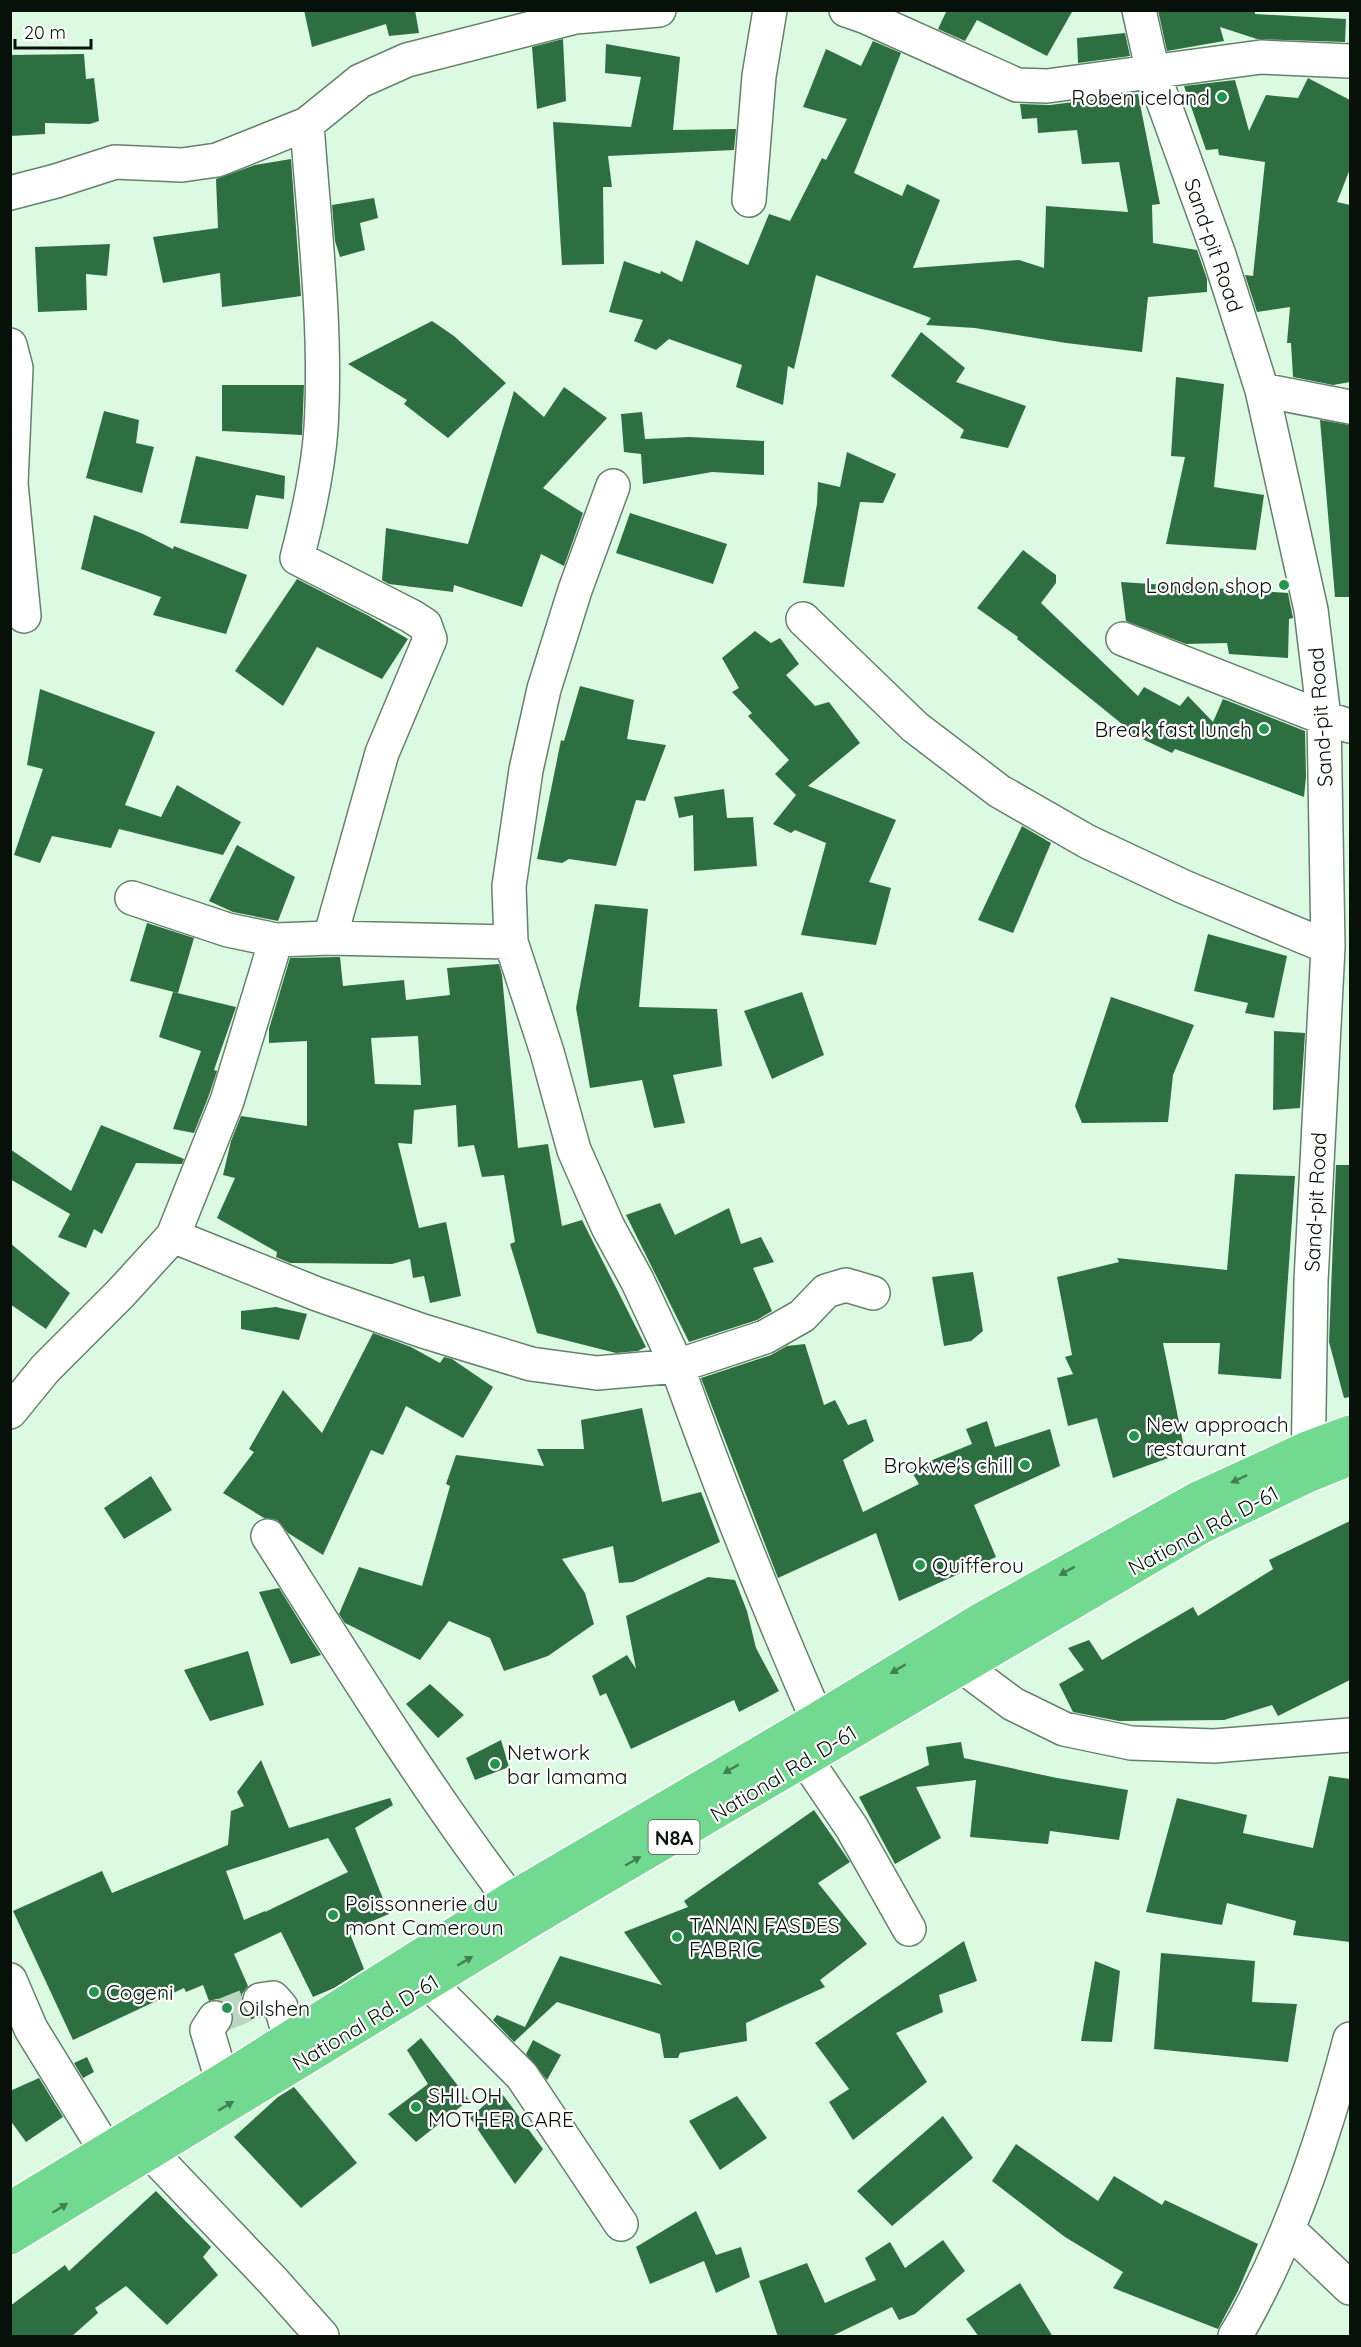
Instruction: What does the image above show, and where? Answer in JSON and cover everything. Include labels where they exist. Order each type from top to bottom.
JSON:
[{"type":"highway","name":"National Rd. D-61","points":[[10,2208],[111,2161],[150,2152],[962,1666],[1200,1528],[1307,1462],[1350,1432]]},
{"type":"highway","name":"National Rd. D-61","points":[[10,2238],[222,2080],[510,1899],[817,1719],[978,1621],[1198,1498],[1307,1462],[1350,1459]]},
{"type":"street","points":[[10,193],[115,162],[182,165],[217,160],[307,124],[360,81],[407,60],[572,14],[659,10]]},
{"type":"street","points":[[748,200],[759,76],[770,10]]},
{"type":"street","points":[[846,10],[1017,85],[1047,86],[1261,57],[1350,61]]},
{"type":"street","name":"Sand-pit Road","points":[[1139,10],[1153,73],[1219,255],[1262,390],[1337,722],[1311,1281],[1307,1462]]},
{"type":"street","points":[[307,124],[322,334],[321,429],[310,506],[297,558],[411,616],[425,625],[430,639],[382,753],[330,938]]},
{"type":"street","points":[[10,345],[16,368],[11,484],[24,616]]},
{"type":"street","points":[[1262,390],[1350,407]]},
{"type":"street","points":[[613,486],[575,590],[544,689],[526,770],[509,886],[511,942],[547,1052],[574,1150],[608,1227],[637,1280],[677,1366],[718,1482],[761,1591],[817,1719]]},
{"type":"street","points":[[803,619],[915,727],[999,790],[1088,842],[1185,887],[1328,947]]},
{"type":"street","points":[[1123,639],[1337,722]]},
{"type":"street","points":[[132,898],[228,930],[276,940],[330,938],[511,942]]},
{"type":"street","points":[[10,1412],[45,1370],[120,1294],[172,1236],[227,1101],[276,940]]},
{"type":"street","points":[[172,1236],[317,1294],[423,1331],[531,1364],[597,1373],[677,1366],[765,1337],[802,1316],[826,1291],[846,1285],[873,1293]]},
{"type":"street","points":[[268,1536],[455,1826],[510,1899]]},
{"type":"street","points":[[962,1666],[1013,1704],[1064,1729],[1131,1743],[1214,1746],[1350,1735]]},
{"type":"street","points":[[806,1760],[852,1828],[909,1929]]},
{"type":"street","points":[[10,1980],[31,2030],[111,2161]]},
{"type":"street","points":[[429,1983],[522,2076],[621,2224]]},
{"type":"street","points":[[260,2000],[273,1998],[281,2007],[290,2038]]},
{"type":"street","points":[[215,2018],[207,2030],[222,2080]]},
{"type":"street","points":[[1235,2337],[1246,2320],[1289,2230],[1330,2117],[1350,2039]]},
{"type":"street","points":[[150,2152],[273,2281],[322,2337]]},
{"type":"street","points":[[1289,2230],[1350,2288]]},
{"type":"building","points":[[304,10],[415,10],[419,33],[389,36],[386,24],[312,47]]},
{"type":"building","points":[[947,10],[1073,10],[1047,56],[977,20],[965,41],[938,29]]},
{"type":"building","points":[[1158,10],[1255,10],[1255,14],[1346,19],[1345,42],[1257,39],[1220,27],[1224,41],[1167,51]]},
{"type":"building","points":[[1125,33],[1130,56],[1078,63],[1077,38]]},
{"type":"building","points":[[563,39],[566,101],[537,109],[532,47]]},
{"type":"building","points":[[873,41],[901,53],[854,173],[902,196],[907,184],[940,200],[913,268],[1019,260],[1044,268],[1046,206],[1128,212],[1119,162],[1082,164],[1077,130],[1038,133],[1037,118],[1022,119],[1020,104],[1050,105],[1138,94],[1160,204],[1152,205],[1153,243],[1197,250],[1207,279],[1207,292],[1148,297],[1142,352],[1066,343],[975,328],[926,325],[931,318],[816,275],[794,369],[788,366],[783,405],[736,387],[742,365],[669,339],[656,350],[634,341],[643,320],[609,312],[624,261],[660,274],[661,271],[682,282],[696,240],[748,265],[769,214],[790,221],[822,158],[826,160],[847,119],[803,107],[826,49],[861,66]]},
{"type":"building","points":[[606,44],[680,57],[673,130],[736,129],[734,150],[608,156],[612,187],[603,187],[604,264],[562,265],[553,122],[631,127],[641,77],[605,73]]},
{"type":"building","points":[[84,54],[86,79],[94,78],[99,121],[90,124],[45,123],[45,134],[10,136],[10,55]]},
{"type":"building","points":[[1308,78],[1350,100],[1350,169],[1337,202],[1350,205],[1350,382],[1333,385],[1293,377],[1291,343],[1287,343],[1290,307],[1257,312],[1245,275],[1253,276],[1265,162],[1219,155],[1218,149],[1206,150],[1184,86],[1235,80],[1249,131],[1266,95],[1298,98]]},
{"type":"building","points":[[291,159],[301,296],[222,307],[220,273],[163,283],[153,237],[218,228],[216,179],[255,165]]},
{"type":"building","points":[[374,198],[378,218],[360,223],[365,250],[340,257],[335,241],[332,205]]},
{"type":"building","points":[[110,244],[107,276],[86,274],[87,310],[38,312],[35,247]]},
{"type":"building","points":[[432,321],[454,336],[506,383],[448,438],[404,404],[407,400],[348,364]]},
{"type":"building","points":[[921,332],[965,368],[956,382],[1026,406],[1008,448],[960,438],[964,430],[891,376]]},
{"type":"building","points":[[1176,377],[1224,384],[1214,487],[1264,495],[1256,550],[1166,544],[1185,457],[1171,456]]},
{"type":"building","points":[[222,385],[304,385],[302,435],[222,431]]},
{"type":"building","points":[[564,387],[607,418],[543,488],[583,513],[564,566],[541,554],[522,607],[454,585],[453,592],[389,584],[382,580],[386,528],[468,544],[514,391],[544,417]]},
{"type":"building","points":[[104,411],[139,420],[136,443],[154,447],[142,493],[86,478]]},
{"type":"building","points":[[642,412],[645,439],[690,437],[764,441],[764,475],[712,472],[643,484],[641,454],[624,452],[621,414]]},
{"type":"building","points":[[1320,420],[1350,425],[1350,597],[1335,597]]},
{"type":"building","points":[[847,452],[896,474],[883,503],[860,502],[844,587],[803,583],[817,504],[818,482],[840,487]]},
{"type":"building","points":[[196,456],[285,476],[284,499],[256,495],[248,529],[180,523]]},
{"type":"building","points":[[630,513],[727,544],[713,584],[616,553]]},
{"type":"building","points":[[94,515],[141,533],[173,549],[174,546],[247,575],[226,634],[153,615],[161,597],[81,569]]},
{"type":"building","points":[[1023,550],[1056,575],[1056,583],[1041,603],[1138,696],[1144,687],[1180,706],[1188,696],[1213,722],[1223,699],[1305,731],[1304,797],[1175,749],[1172,753],[1119,728],[1122,724],[1017,639],[1018,637],[977,608]]},
{"type":"building","points":[[297,579],[408,639],[382,679],[317,647],[283,706],[235,671]]},
{"type":"building","points":[[1121,582],[1288,593],[1293,618],[1289,619],[1288,658],[1229,654],[1227,643],[1186,644],[1126,621]]},
{"type":"building","points":[[755,631],[771,643],[780,638],[799,664],[786,675],[815,706],[829,702],[860,743],[808,786],[896,820],[869,882],[891,888],[876,945],[801,935],[826,843],[795,830],[791,833],[773,824],[796,795],[775,774],[789,760],[748,716],[752,713],[732,692],[739,688],[722,658]]},
{"type":"building","points":[[580,686],[634,700],[627,739],[666,745],[645,801],[636,800],[616,866],[569,859],[562,863],[537,859],[561,740],[564,741]]},
{"type":"building","points":[[40,689],[155,732],[125,805],[161,817],[177,785],[241,822],[223,855],[119,829],[111,848],[52,836],[40,863],[14,855],[43,769],[27,765]]},
{"type":"building","points":[[724,789],[727,818],[753,817],[757,866],[694,871],[693,815],[679,818],[674,797]]},
{"type":"building","points":[[1022,826],[1051,843],[1013,933],[978,920]]},
{"type":"building","points":[[237,845],[295,877],[278,921],[233,912],[209,901]]},
{"type":"building","points":[[595,904],[648,909],[639,1007],[717,1009],[722,1066],[673,1075],[685,1123],[654,1128],[642,1080],[590,1088],[576,1008]]},
{"type":"building","points":[[147,923],[194,938],[178,993],[130,981]]},
{"type":"building","points":[[1208,934],[1287,956],[1274,1018],[1245,1013],[1248,1003],[1194,991]]},
{"type":"building","points":[[340,957],[343,986],[404,980],[406,1000],[450,995],[447,968],[499,964],[502,975],[518,1148],[548,1144],[562,1226],[582,1220],[646,1347],[638,1351],[616,1353],[537,1333],[510,1244],[515,1242],[504,1175],[482,1177],[474,1145],[458,1147],[456,1105],[414,1110],[412,1144],[398,1143],[419,1228],[446,1222],[461,1296],[430,1303],[424,1276],[413,1278],[410,1259],[392,1264],[290,1263],[276,1257],[277,1252],[217,1218],[235,1178],[223,1175],[231,1141],[241,1116],[307,1126],[307,1041],[269,1043],[269,1029],[290,958]],"holes":[[[418,1036],[421,1085],[375,1084],[371,1038]]]},
{"type":"building","points":[[173,992],[236,1007],[214,1070],[217,1071],[209,1095],[194,1133],[173,1129],[201,1051],[159,1037]]},
{"type":"building","points":[[802,992],[824,1055],[772,1079],[744,1011]]},
{"type":"building","points":[[1111,997],[1194,1025],[1173,1075],[1168,1122],[1082,1123],[1075,1106]]},
{"type":"building","points":[[1274,1031],[1305,1033],[1300,1108],[1273,1110]]},
{"type":"building","points":[[101,1125],[184,1159],[182,1164],[136,1163],[102,1234],[94,1229],[86,1248],[58,1237],[70,1214],[10,1179],[10,1149],[71,1191]]},
{"type":"building","points":[[1336,1165],[1350,1165],[1350,1397],[1344,1398],[1329,1342]]},
{"type":"building","points":[[1235,1174],[1295,1176],[1281,1379],[1218,1374],[1220,1343],[1163,1343],[1185,1452],[1113,1478],[1097,1418],[1068,1426],[1057,1378],[1073,1374],[1065,1357],[1072,1355],[1057,1277],[1119,1262],[1117,1258],[1227,1270]]},
{"type":"building","points":[[660,1203],[675,1235],[729,1208],[741,1244],[761,1237],[774,1262],[753,1268],[772,1311],[757,1320],[689,1342],[626,1215]]},
{"type":"building","points":[[10,1243],[70,1293],[46,1329],[10,1304]]},
{"type":"building","points":[[973,1272],[983,1331],[971,1341],[944,1346],[932,1277]]},
{"type":"building","points":[[276,1307],[307,1314],[299,1340],[241,1329],[241,1311]]},
{"type":"building","points":[[373,1333],[411,1347],[440,1363],[444,1357],[452,1359],[493,1387],[463,1438],[406,1406],[383,1455],[371,1450],[323,1555],[288,1533],[277,1520],[264,1518],[223,1493],[254,1452],[249,1449],[283,1390],[322,1433]]},
{"type":"building","points":[[805,1344],[824,1405],[835,1400],[848,1425],[866,1419],[874,1441],[843,1460],[863,1512],[919,1484],[910,1469],[972,1444],[966,1429],[987,1421],[995,1447],[1050,1429],[1060,1466],[974,1505],[996,1557],[899,1601],[876,1533],[778,1578],[701,1378],[771,1355],[787,1346]]},
{"type":"building","points":[[642,1408],[662,1502],[701,1492],[720,1542],[633,1582],[619,1583],[613,1546],[562,1559],[585,1593],[594,1624],[548,1656],[504,1671],[490,1638],[449,1621],[420,1660],[345,1623],[339,1614],[359,1567],[422,1586],[450,1486],[446,1484],[456,1455],[544,1466],[537,1449],[584,1449],[581,1420]]},
{"type":"building","points":[[151,1476],[172,1510],[124,1539],[104,1508]]},
{"type":"building","points":[[1350,1521],[1350,1680],[1278,1716],[1272,1705],[1224,1720],[1119,1721],[1073,1712],[1059,1684],[1084,1670],[1068,1648],[1089,1640],[1102,1660],[1193,1607],[1198,1616],[1273,1569],[1269,1560]]},
{"type":"building","points":[[708,1577],[735,1580],[747,1611],[756,1648],[779,1691],[739,1712],[734,1700],[631,1749],[606,1693],[600,1696],[592,1676],[627,1655],[636,1669],[626,1616]]},
{"type":"building","points":[[279,1588],[321,1655],[291,1664],[259,1592]]},
{"type":"building","points":[[248,1651],[264,1705],[210,1721],[184,1670]]},
{"type":"building","points":[[430,1684],[464,1715],[438,1738],[406,1704]]},
{"type":"building","points":[[501,1740],[509,1767],[475,1780],[466,1758]]},
{"type":"building","points":[[961,1742],[964,1758],[1057,1778],[1128,1790],[1119,1840],[1050,1831],[1048,1844],[970,1837],[976,1780],[916,1787],[941,1838],[895,1864],[859,1797],[929,1765],[926,1747]]},
{"type":"building","points":[[261,1760],[289,1828],[390,1798],[393,1805],[355,1828],[389,1914],[349,1931],[364,1969],[334,1988],[313,1997],[281,1932],[234,1954],[248,1986],[242,1994],[242,2003],[246,2012],[255,2018],[231,2027],[234,2019],[231,2009],[225,2002],[217,1999],[209,2001],[203,1985],[186,1992],[184,1988],[73,2040],[13,1911],[102,1871],[112,1893],[228,1845],[231,1811],[244,1806],[237,1792]],"holes":[[[328,1838],[348,1872],[244,1920],[226,1871]]]},
{"type":"building","points":[[1329,1776],[1350,1779],[1350,1942],[1293,1935],[1296,1921],[1227,1903],[1222,1925],[1146,1912],[1177,1798],[1247,1815],[1243,1833],[1313,1848]]},
{"type":"building","points":[[814,1810],[850,1862],[818,1883],[867,1944],[820,1980],[825,1987],[746,2023],[747,2041],[680,2053],[678,2058],[664,2058],[660,2034],[557,2002],[514,2042],[493,2020],[497,2015],[525,2027],[560,1956],[662,1985],[624,1932],[688,1907],[684,1901]]},
{"type":"building","points":[[964,1941],[977,1981],[939,1995],[943,2012],[896,2033],[927,2082],[853,2140],[829,2102],[849,2089],[815,2043]]},
{"type":"building","points":[[1161,1953],[1255,1961],[1252,2002],[1297,2004],[1288,2062],[1154,2049]]},
{"type":"building","points":[[1095,1961],[1120,1971],[1112,2042],[1081,2041]]},
{"type":"building","points":[[421,2038],[469,2100],[416,2142],[388,2114],[428,2084],[407,2050]]},
{"type":"building","points":[[533,2040],[561,2055],[547,2080],[526,2054]]},
{"type":"building","points":[[87,2057],[94,2072],[83,2078],[74,2063]]},
{"type":"building","points":[[39,2078],[63,2117],[26,2142],[10,2120],[10,2091]]},
{"type":"building","points":[[294,2087],[357,2163],[301,2208],[234,2137],[278,2097]]},
{"type":"building","points":[[500,2091],[543,2149],[515,2184],[470,2118]]},
{"type":"building","points":[[737,2096],[767,2138],[720,2170],[689,2121]]},
{"type":"building","points":[[943,2116],[973,2158],[892,2226],[857,2191]]},
{"type":"building","points":[[1016,2144],[1098,2201],[1114,2176],[1162,2205],[1165,2200],[1258,2244],[1238,2291],[1218,2329],[1113,2288],[1123,2272],[1065,2237],[992,2181]]},
{"type":"building","points":[[156,2191],[211,2247],[203,2257],[218,2275],[167,2325],[126,2286],[95,2308],[98,2313],[71,2337],[10,2337],[10,2306],[65,2265],[69,2271]]},
{"type":"building","points":[[696,2211],[716,2255],[741,2247],[750,2277],[716,2293],[704,2261],[650,2284],[636,2247]]},
{"type":"building","points":[[943,2240],[965,2271],[915,2314],[899,2320],[892,2307],[830,2337],[778,2337],[759,2281],[807,2263],[825,2303],[876,2280],[865,2258],[890,2242],[905,2268]]},
{"type":"building","points":[[1020,2283],[1053,2337],[979,2337],[966,2319]]},
{"type":"tunnel","points":[[215,2018],[260,2000]]},
{"type":"place","name":"Roben iceland","points":[[1222,97]]},
{"type":"place","name":"London shop","points":[[1284,585]]},
{"type":"place","name":"Break fast lunch","points":[[1264,729]]},
{"type":"place","name":"New approach restaurant","points":[[1134,1436]]},
{"type":"place","name":"Brokwe's chill","points":[[1025,1465]]},
{"type":"place","name":"Quifferou","points":[[920,1565]]},
{"type":"place","name":"Network bar lamama","points":[[495,1764]]},
{"type":"place","name":"Poissonnerie du mont Cameroun","points":[[333,1915]]},
{"type":"place","name":"TANAN FASDES FABRIC","points":[[677,1937]]},
{"type":"place","name":"Cogeni","points":[[94,1992]]},
{"type":"place","name":"Oilshen","points":[[227,2008]]},
{"type":"place","name":"SHILOH MOTHER CARE","points":[[416,2107]]}]
